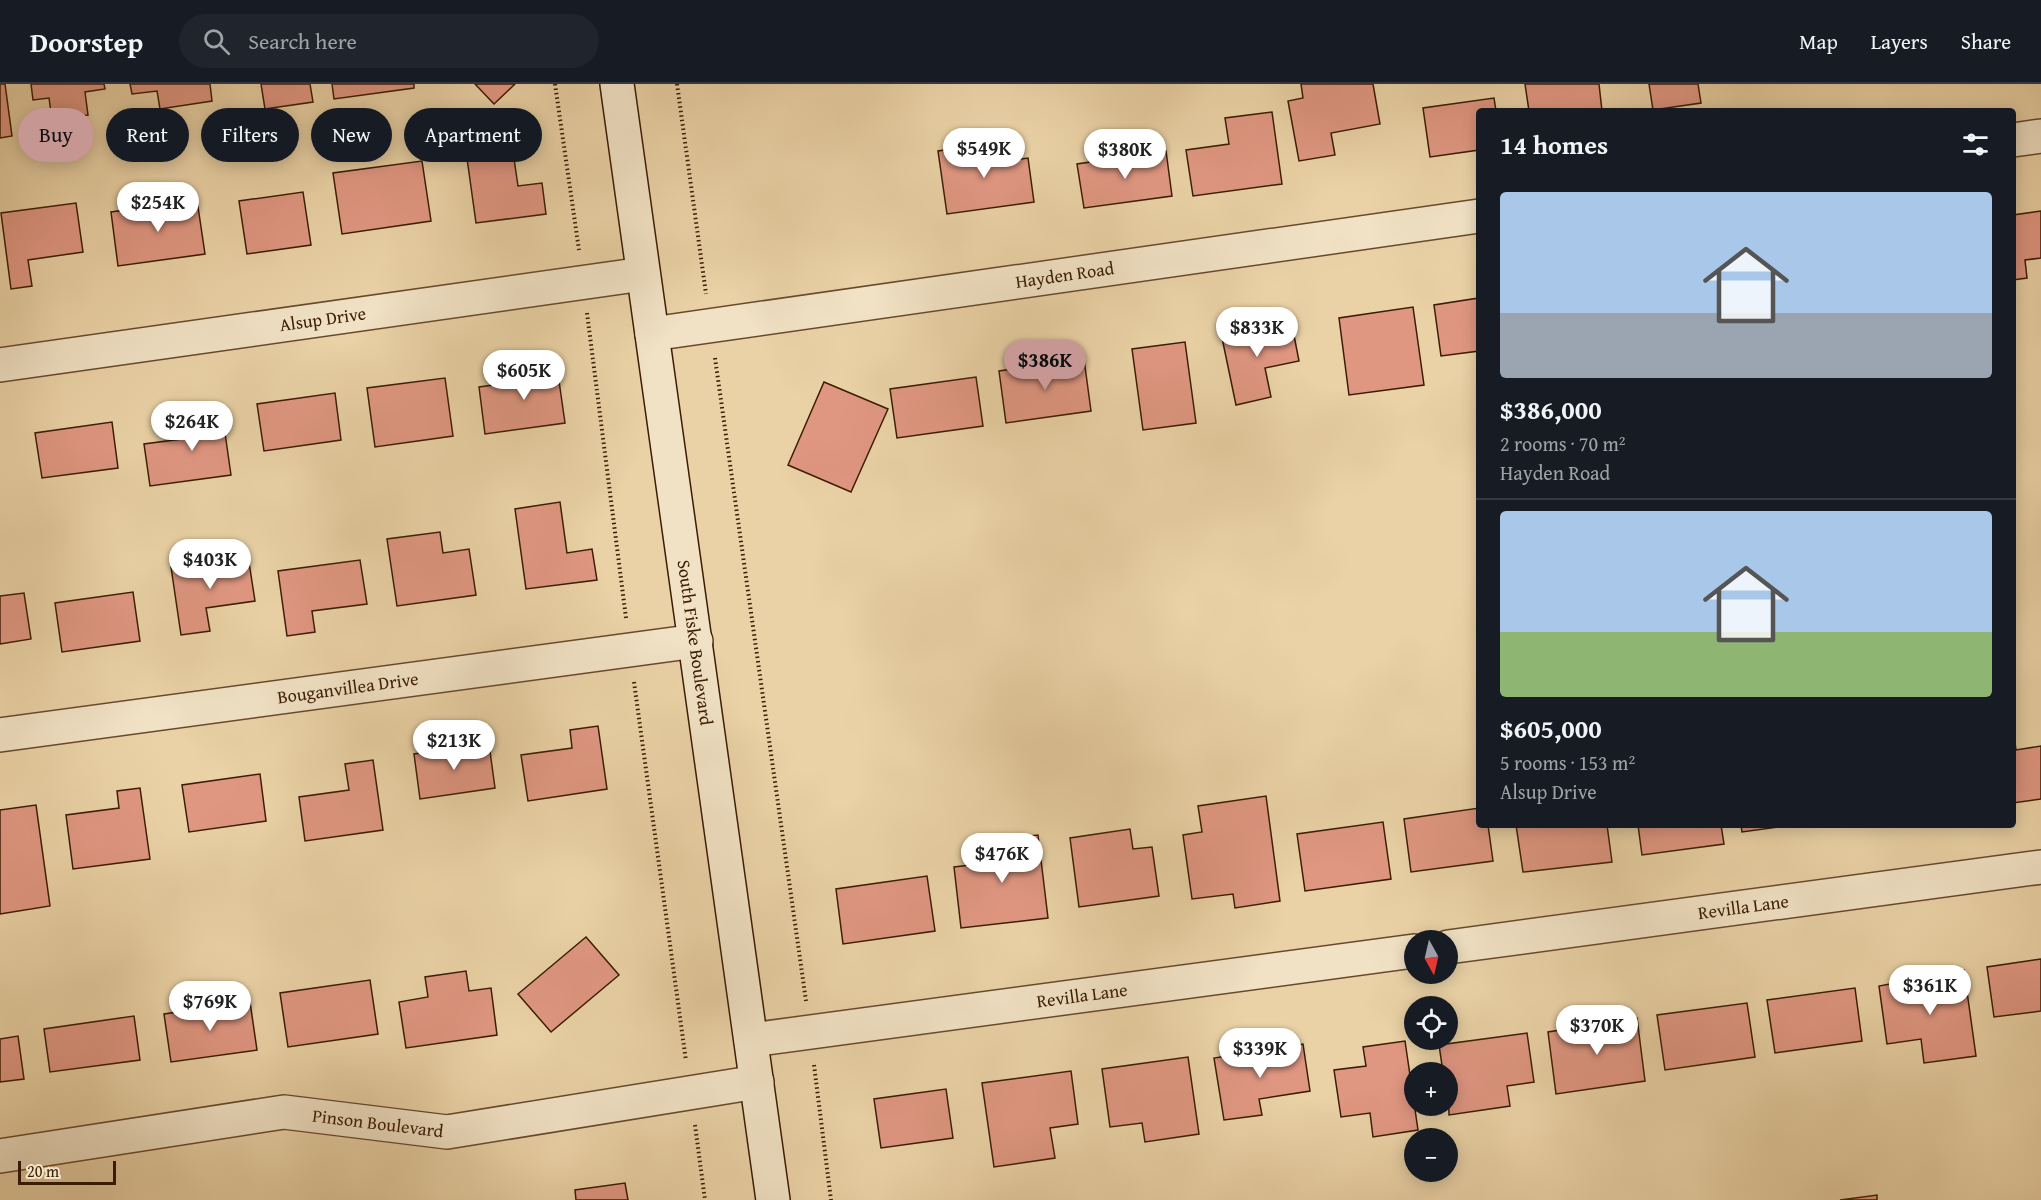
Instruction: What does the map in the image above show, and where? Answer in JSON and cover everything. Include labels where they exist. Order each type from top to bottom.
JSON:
[{"type":"street","name":"South Fiske Boulevard","points":[[617,84],[774,1200]]},
{"type":"street","points":[[2016,139],[2041,135]]},
{"type":"street","name":"Hayden Road","points":[[652,334],[1476,216]]},
{"type":"street","name":"Alsup Drive","points":[[0,365],[644,274]]},
{"type":"street","name":"Bouganvillea Drive","points":[[0,735],[696,641]]},
{"type":"street","name":"Revilla Lane","points":[[1458,945],[2041,867]]},
{"type":"street","name":"Revilla Lane","points":[[751,1040],[1404,952]]},
{"type":"street","name":"Pinson Boulevard","points":[[0,1156],[284,1112],[447,1132],[757,1082]]},
{"type":"path","points":[[555,84],[580,261]]},
{"type":"path","points":[[677,84],[810,1032],[831,1200]]},
{"type":"path","points":[[585,304],[705,1200]]},
{"type":"building","points":[[0,84],[5,84],[12,136],[0,138]]},
{"type":"building","points":[[31,84],[104,84],[105,89],[85,92],[87,108],[50,108],[49,98],[33,100]]},
{"type":"building","points":[[130,84],[210,84],[212,101],[160,108],[157,91],[132,94]]},
{"type":"building","points":[[261,84],[310,84],[313,102],[265,108]]},
{"type":"building","points":[[332,84],[414,84],[414,88],[334,99]]},
{"type":"building","points":[[475,84],[515,84],[494,104]]},
{"type":"building","points":[[1301,84],[1373,84],[1380,124],[1331,133],[1335,155],[1299,161],[1288,101],[1303,98]]},
{"type":"building","points":[[1525,84],[1599,84],[1602,108],[1529,108]]},
{"type":"building","points":[[1649,84],[1698,84],[1701,103],[1653,108]]},
{"type":"building","points":[[1494,98],[1496,108],[1476,108],[1476,150],[1430,157],[1423,108]]},
{"type":"building","points":[[1272,112],[1282,184],[1193,196],[1186,150],[1229,144],[1225,118]]},
{"type":"building","points":[[1005,142],[1008,161],[1028,158],[1034,202],[947,214],[938,151]]},
{"type":"building","points":[[1166,151],[1172,196],[1084,208],[1077,164]]},
{"type":"building","points":[[422,162],[431,221],[342,234],[333,173]]},
{"type":"building","points":[[468,162],[514,162],[518,186],[542,183],[546,214],[476,223]]},
{"type":"building","points":[[303,192],[311,245],[247,254],[239,201]]},
{"type":"building","points":[[197,200],[205,254],[118,266],[111,212]]},
{"type":"building","points":[[76,203],[83,252],[28,260],[32,286],[11,289],[1,213]]},
{"type":"building","points":[[2041,211],[2041,258],[2025,260],[2027,278],[2016,280],[2016,215]]},
{"type":"building","points":[[1476,298],[1476,351],[1441,356],[1434,305]]},
{"type":"building","points":[[1413,307],[1424,385],[1349,395],[1339,318]]},
{"type":"building","points":[[1291,320],[1299,361],[1265,368],[1271,397],[1236,405],[1221,333]]},
{"type":"building","points":[[1185,342],[1196,423],[1143,430],[1132,349]]},
{"type":"building","points":[[1084,359],[1091,411],[1006,423],[999,371]]},
{"type":"building","points":[[556,360],[565,423],[485,434],[479,387],[529,380],[527,364]]},
{"type":"building","points":[[976,377],[983,426],[897,438],[890,389]]},
{"type":"building","points":[[445,378],[453,436],[375,447],[367,388]]},
{"type":"building","points":[[824,382],[888,409],[851,492],[788,465]]},
{"type":"building","points":[[335,393],[341,440],[264,451],[257,404]]},
{"type":"building","points":[[221,405],[231,475],[150,486],[144,444],[197,437],[193,409]]},
{"type":"building","points":[[112,422],[118,468],[42,478],[35,433]]},
{"type":"building","points":[[560,502],[567,553],[592,549],[597,580],[526,589],[515,509]]},
{"type":"building","points":[[440,532],[443,553],[469,549],[476,595],[397,606],[387,539]]},
{"type":"building","points":[[248,556],[255,601],[206,608],[210,631],[181,635],[171,567]]},
{"type":"building","points":[[360,560],[367,604],[312,611],[315,632],[287,636],[278,571]]},
{"type":"building","points":[[133,592],[140,641],[62,652],[55,603]]},
{"type":"building","points":[[24,593],[31,639],[0,644],[0,596]]},
{"type":"building","points":[[598,726],[607,789],[528,801],[521,755],[572,748],[570,730]]},
{"type":"building","points":[[489,744],[495,788],[420,799],[414,754]]},
{"type":"building","points":[[2041,746],[2041,799],[2016,803],[2016,750]]},
{"type":"building","points":[[373,760],[383,830],[305,841],[299,797],[349,790],[345,764]]},
{"type":"building","points":[[260,774],[266,821],[189,832],[182,785]]},
{"type":"building","points":[[140,788],[150,859],[73,869],[66,815],[119,808],[117,791]]},
{"type":"building","points":[[1266,796],[1280,901],[1235,908],[1233,894],[1192,899],[1183,835],[1202,832],[1198,806]]},
{"type":"building","points":[[36,805],[50,906],[0,914],[0,810]]},
{"type":"building","points":[[1476,808],[1476,828],[1488,828],[1493,861],[1411,872],[1404,819]]},
{"type":"building","points":[[1383,822],[1391,879],[1305,891],[1297,834]]},
{"type":"building","points":[[1516,828],[1607,828],[1612,862],[1523,872]]},
{"type":"building","points":[[1638,828],[1721,828],[1724,844],[1642,855]]},
{"type":"building","points":[[1741,828],[1771,828],[1742,832]]},
{"type":"building","points":[[1130,829],[1133,849],[1152,847],[1159,896],[1079,907],[1070,838]]},
{"type":"building","points":[[1038,835],[1048,918],[961,928],[954,867],[979,864],[977,842]]},
{"type":"building","points":[[927,876],[935,931],[843,944],[836,889]]},
{"type":"building","points":[[586,937],[619,975],[551,1032],[518,994]]},
{"type":"building","points":[[2041,959],[2041,1011],[1994,1017],[1987,967]]},
{"type":"building","points":[[1964,970],[1976,1056],[1924,1063],[1921,1039],[1887,1044],[1879,986]]},
{"type":"building","points":[[466,971],[469,991],[491,988],[497,1035],[406,1048],[399,1002],[428,997],[425,977]]},
{"type":"building","points":[[370,980],[378,1034],[288,1047],[280,993]]},
{"type":"building","points":[[1855,988],[1862,1041],[1775,1053],[1767,1000]]},
{"type":"building","points":[[250,1002],[257,1050],[171,1062],[164,1014]]},
{"type":"building","points":[[1747,1003],[1755,1057],[1665,1070],[1657,1015]]},
{"type":"building","points":[[134,1016],[140,1060],[50,1072],[44,1029]]},
{"type":"building","points":[[1637,1018],[1645,1081],[1556,1094],[1548,1032]]},
{"type":"building","points":[[1527,1033],[1534,1082],[1507,1086],[1510,1106],[1458,1114],[1458,1062],[1442,1062],[1440,1050],[1458,1050],[1458,1042]]},
{"type":"building","points":[[18,1036],[24,1079],[0,1082],[0,1039]]},
{"type":"building","points":[[1404,1041],[1408,1062],[1404,1062],[1404,1116],[1416,1116],[1418,1128],[1404,1128],[1404,1132],[1373,1137],[1370,1113],[1341,1117],[1334,1070],[1366,1066],[1363,1047]]},
{"type":"building","points":[[1303,1044],[1310,1091],[1259,1099],[1262,1115],[1224,1120],[1214,1058]]},
{"type":"building","points":[[1188,1057],[1199,1134],[1145,1142],[1142,1123],[1110,1127],[1102,1069]]},
{"type":"building","points":[[1071,1071],[1078,1124],[1050,1128],[1055,1158],[994,1167],[982,1083]]},
{"type":"building","points":[[946,1089],[953,1138],[881,1148],[874,1099]]},
{"type":"building","points":[[625,1183],[628,1200],[576,1200],[575,1190]]},
{"type":"building","points":[[1877,1195],[1877,1200],[1840,1200]]}]
